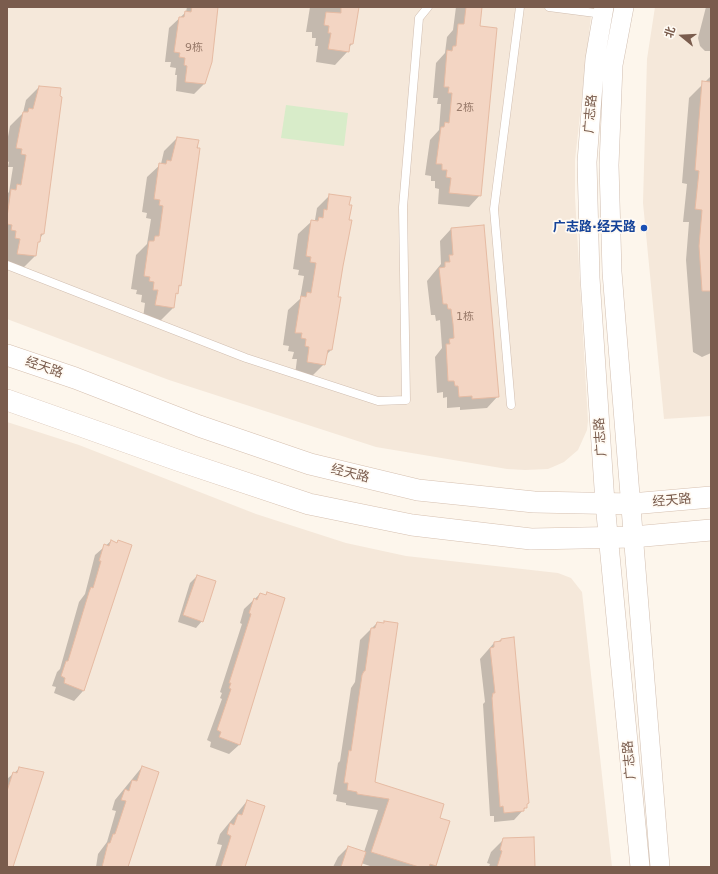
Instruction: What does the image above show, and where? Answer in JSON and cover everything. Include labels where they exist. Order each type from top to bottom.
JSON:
[{"type":"main road","name":"经天路","points":[[7,355],[75,378],[199,426],[310,464],[418,490],[534,502],[605,502],[631,504],[711,498]]},
{"type":"main road","points":[[7,400],[180,461],[309,504],[412,525],[531,539],[633,537],[711,530]]},
{"type":"street","name":"广志路","points":[[624,7],[613,65],[609,165],[612,272],[660,867]]},
{"type":"street","name":"广志路","points":[[603,10],[596,59],[587,162],[590,278],[605,502],[610,538],[640,867]]},
{"type":"lane","points":[[7,265],[246,358],[378,400],[406,400],[404,207],[419,18],[428,7]]},
{"type":"lane","points":[[511,404],[494,209],[520,7]]},
{"type":"lane","points":[[549,7],[603,10]]},
{"type":"shaded area","points":[[7,7],[592,7],[575,160],[575,197],[588,421],[587,430],[578,450],[564,462],[548,469],[525,470],[507,469],[376,447],[169,380],[7,319]]},
{"type":"shaded area","points":[[655,7],[711,7],[711,416],[664,419],[643,203],[647,59]]},
{"type":"shaded area","points":[[7,422],[79,445],[256,514],[346,543],[406,556],[558,573],[571,578],[582,592],[612,867],[7,867]]},
{"type":"green space","points":[[286,105],[348,113],[344,146],[281,138]]},
{"type":"building","points":[[192,7],[218,7],[212,62],[205,84],[185,82],[187,66],[184,65],[185,58],[179,57],[180,53],[174,52],[179,17],[184,17],[185,11],[191,12]]},
{"type":"building","points":[[341,7],[359,7],[353,44],[350,44],[349,52],[328,49],[331,33],[328,33],[329,26],[324,25],[326,12],[341,13]]},
{"type":"building","points":[[466,7],[482,7],[480,26],[497,28],[481,196],[449,193],[451,178],[446,177],[447,170],[442,170],[442,164],[436,164],[441,127],[444,127],[445,122],[449,123],[452,93],[448,93],[449,87],[444,87],[447,50],[452,51],[453,46],[456,46],[458,24],[464,24]]},
{"type":"building","points":[[702,81],[711,82],[711,291],[702,291],[699,246],[702,210],[695,209],[699,171],[695,170]]},
{"type":"building","points":[[39,86],[61,88],[60,96],[62,97],[44,234],[41,234],[40,242],[38,242],[36,256],[17,254],[20,239],[15,238],[16,231],[11,230],[12,225],[7,224],[7,217],[11,189],[16,190],[17,184],[21,185],[26,155],[21,154],[22,149],[16,148],[23,112],[28,112],[29,108],[33,109]]},
{"type":"building","points":[[177,137],[199,140],[197,148],[200,148],[181,286],[179,285],[178,294],[176,293],[174,308],[155,305],[158,290],[153,290],[154,282],[149,281],[150,277],[144,276],[149,241],[154,241],[155,236],[159,236],[163,206],[159,205],[160,200],[154,199],[159,163],[166,164],[167,160],[171,161]]},
{"type":"building","points":[[329,194],[351,197],[349,205],[352,205],[349,220],[352,220],[338,297],[341,297],[332,350],[328,350],[325,365],[307,362],[309,347],[305,346],[306,339],[301,338],[302,333],[295,333],[301,296],[306,297],[307,292],[311,293],[316,263],[310,262],[311,257],[306,256],[311,220],[318,221],[319,217],[323,218],[324,209],[327,210]]},
{"type":"building","points":[[484,225],[499,397],[472,399],[472,396],[459,397],[458,386],[455,386],[454,381],[448,381],[446,344],[450,344],[449,339],[454,338],[453,324],[451,309],[448,309],[447,304],[443,304],[439,268],[445,267],[445,262],[450,262],[449,255],[453,255],[451,228]]},
{"type":"building","points":[[111,540],[117,543],[118,540],[132,545],[84,691],[64,683],[65,678],[61,676],[66,661],[68,661],[89,592],[91,587],[93,588],[101,561],[99,561],[104,544],[109,546]]},
{"type":"building","points":[[197,575],[216,581],[203,622],[183,615]]},
{"type":"building","points":[[267,592],[285,598],[240,745],[219,737],[221,732],[217,730],[231,689],[229,688],[231,683],[229,683],[251,614],[249,613],[254,598],[257,600],[260,593],[266,595]]},
{"type":"building","points":[[384,621],[398,623],[375,782],[444,804],[440,818],[450,821],[436,866],[430,864],[429,867],[419,867],[371,852],[389,799],[357,794],[357,792],[347,790],[348,783],[344,783],[349,750],[351,751],[362,675],[365,671],[371,628],[375,628],[377,622],[384,623]]},
{"type":"building","points":[[514,637],[529,803],[527,804],[527,808],[524,808],[524,811],[504,813],[503,806],[500,807],[492,698],[493,693],[495,693],[490,648],[494,647],[494,642],[501,641],[501,639]]},
{"type":"building","points":[[142,766],[159,772],[128,867],[102,867],[108,843],[110,843],[113,834],[115,834],[126,801],[121,800],[125,789],[129,791],[132,780],[137,781]]},
{"type":"building","points":[[19,767],[44,772],[13,867],[7,867],[7,791],[13,772],[17,773]]},
{"type":"building","points":[[247,800],[265,806],[245,867],[221,867],[231,836],[227,834],[230,823],[234,825],[238,814],[242,815]]},
{"type":"building","points":[[534,837],[535,867],[497,867],[502,851],[500,850],[503,838]]},
{"type":"building","points":[[348,846],[366,852],[361,867],[341,867]]},
{"type":"place","name":"广志路·经天路","points":[[644,228]]}]
